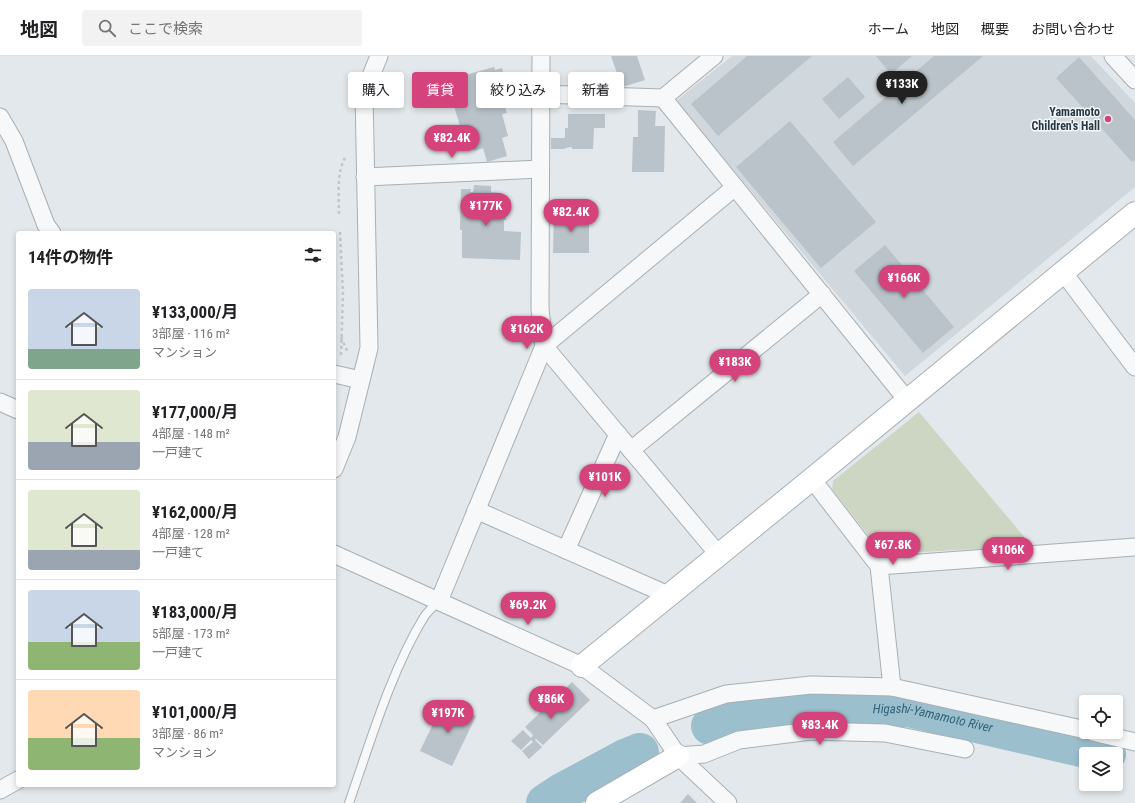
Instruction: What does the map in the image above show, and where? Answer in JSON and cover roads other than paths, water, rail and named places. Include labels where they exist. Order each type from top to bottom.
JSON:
[{"type":"street","points":[[336,464],[347,437],[369,348],[364,93],[379,56]]},
{"type":"street","points":[[541,56],[541,72]]},
{"type":"street","points":[[1113,56],[1135,80]]},
{"type":"street","points":[[560,95],[663,98],[710,57]]},
{"type":"street","points":[[663,98],[907,400]]},
{"type":"street","points":[[541,108],[540,309],[544,346],[718,554]]},
{"type":"street","points":[[0,117],[14,141],[46,225],[50,231]]},
{"type":"street","points":[[365,177],[540,169]]},
{"type":"street","points":[[439,601],[544,346],[735,187]]},
{"type":"street","points":[[582,666],[1135,213]]},
{"type":"street","points":[[1063,272],[1135,367]]},
{"type":"street","points":[[631,450],[822,294]]},
{"type":"street","points":[[337,367],[361,380]]},
{"type":"street","points":[[0,402],[16,409]]},
{"type":"street","points":[[566,550],[618,434]]},
{"type":"street","points":[[812,479],[879,566],[892,687]]},
{"type":"street","points":[[476,510],[668,595]]},
{"type":"street","points":[[879,566],[1135,547]]},
{"type":"street","points":[[336,555],[582,666],[653,719],[678,756],[728,803]]},
{"type":"street","points":[[653,719],[726,694],[811,684],[892,687],[1079,728]]},
{"type":"street","points":[[597,803],[678,756],[704,754],[739,740],[811,731],[885,733],[965,749]]},
{"type":"street","points":[[1122,739],[1135,742]]},
{"type":"street","points":[[0,790],[16,781]]},
{"type":"lane","points":[[349,803],[390,688],[425,615],[439,601]]},
{"type":"waterway","name":"Higashi-Yamamoto River","points":[[710,726],[731,719],[782,709],[908,708],[1079,748]]},
{"type":"waterway","name":"Higashi-Yamamoto River","points":[[545,803],[560,793],[625,758],[640,752]]},
{"type":"place","name":"Yamamoto Children's Hall","points":[[1108,119]]}]
